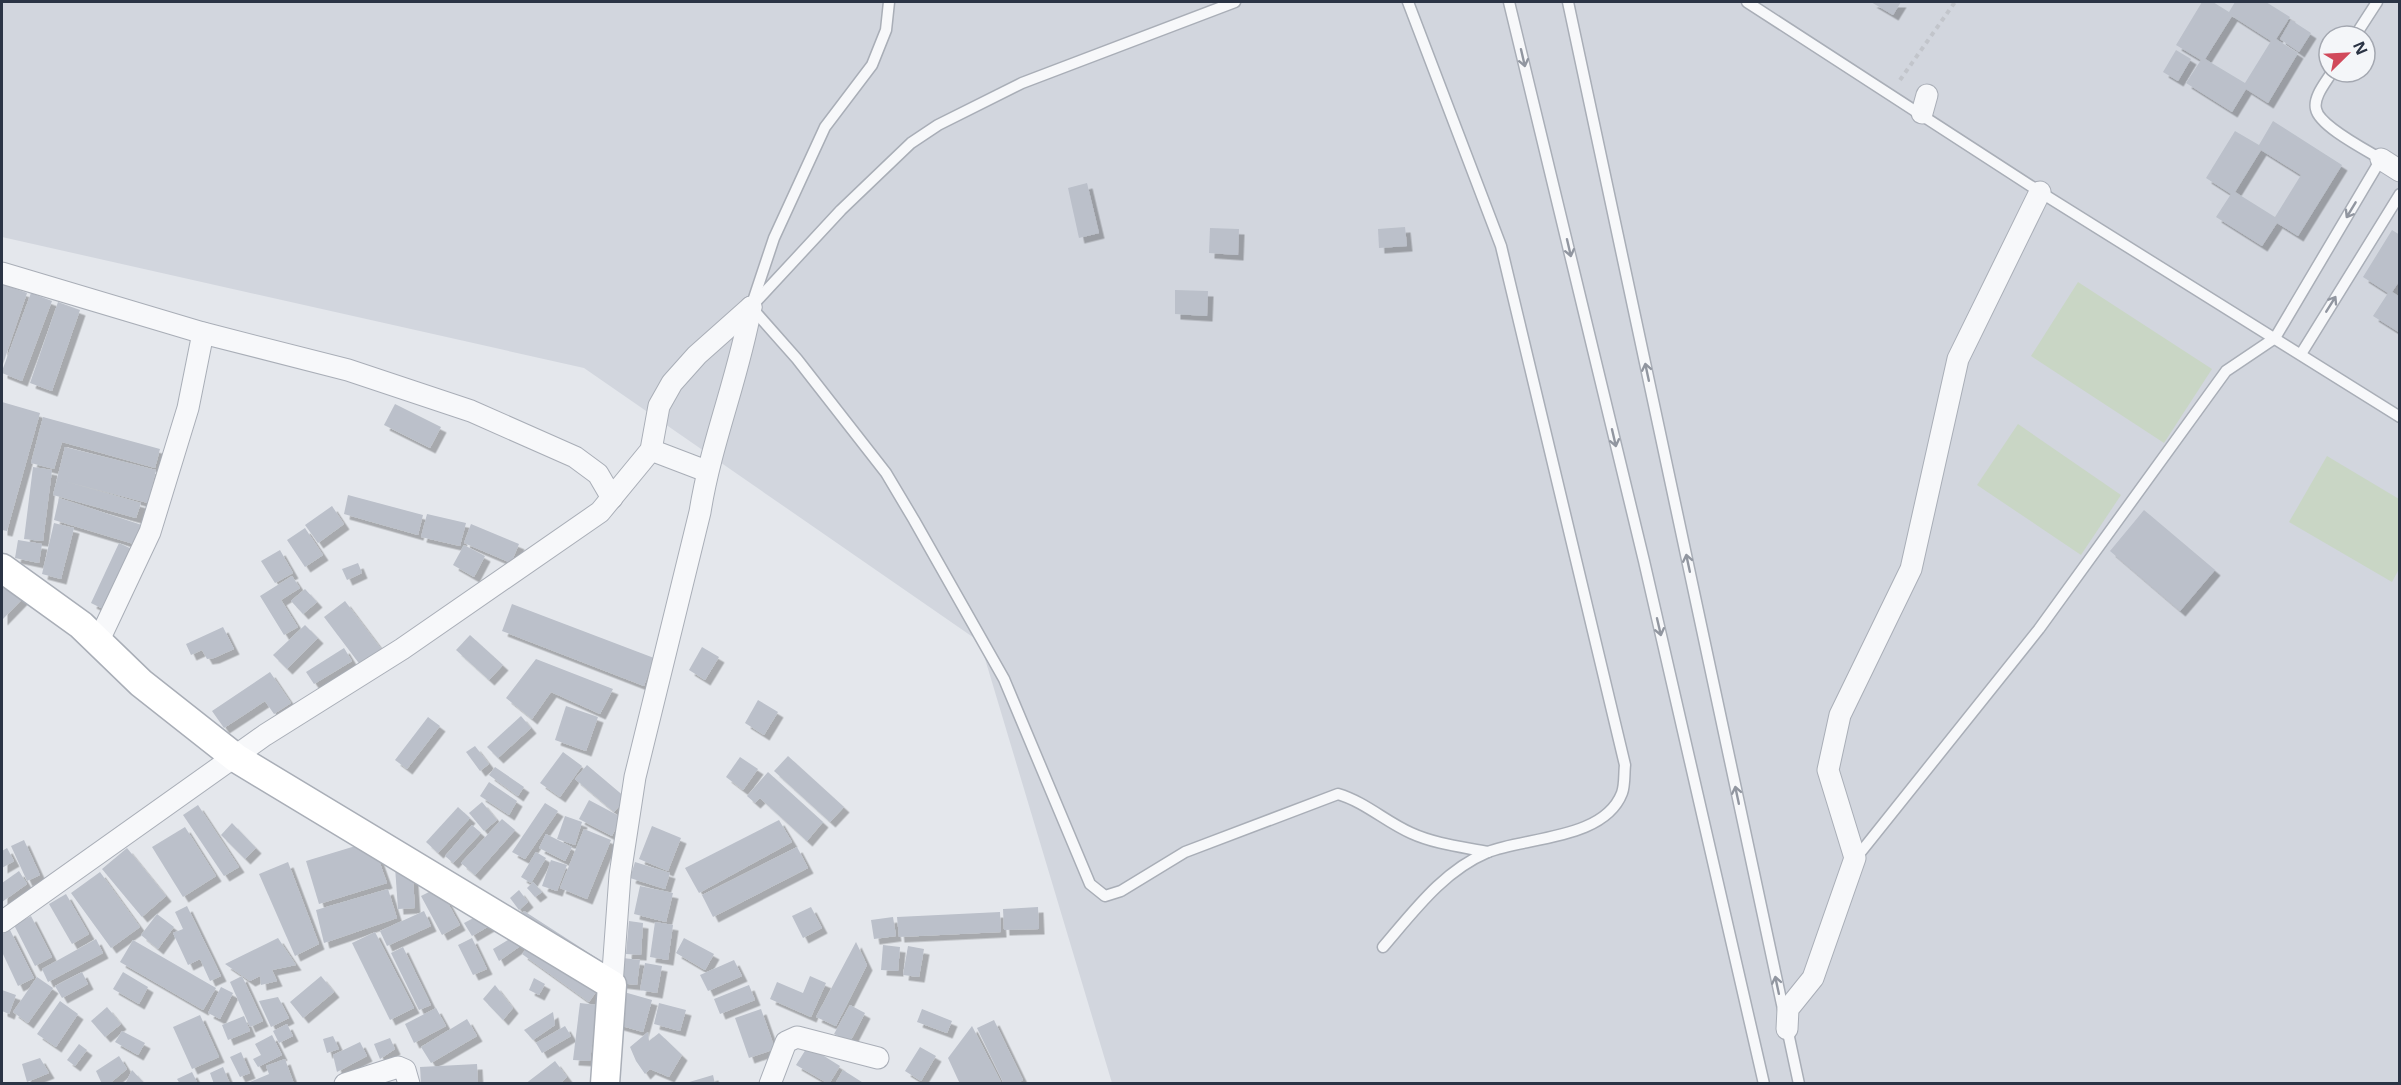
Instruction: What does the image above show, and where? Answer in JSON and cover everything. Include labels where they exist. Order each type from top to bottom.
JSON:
[{"type":"street","points":[[2381,159],[2400,171]]},
{"type":"street","points":[[1787,1029],[1788,1009],[1813,978],[1856,858],[1828,770],[1840,715],[1911,569],[1958,359],[2040,192]]},
{"type":"street","points":[[2,273],[203,333],[348,370],[471,411],[575,457],[598,474],[612,498]]},
{"type":"street","points":[[2,922],[298,713],[402,649],[600,512],[651,450],[659,406],[672,383],[697,355],[751,307]]},
{"type":"street","points":[[605,1083],[620,874],[635,777],[700,512],[706,471],[744,345],[751,307]]},
{"type":"street","points":[[99,640],[150,532],[188,408],[203,333]]},
{"type":"street","points":[[651,450],[706,471]]},
{"type":"street","points":[[2,568],[99,640],[141,683],[236,758],[612,985]]},
{"type":"street","points":[[770,1083],[786,1042],[797,1037],[878,1058]]},
{"type":"street","points":[[345,1083],[398,1067],[405,1070],[409,1083]]},
{"type":"lane","points":[[751,307],[774,238],[820,137],[872,65],[885,30],[889,2]]},
{"type":"lane","points":[[751,307],[841,210],[910,143],[938,125],[1022,83],[1234,2]]},
{"type":"lane","points":[[1383,946],[1441,881],[1488,852],[1570,834],[1606,813],[1622,793],[1625,765],[1501,246],[1408,2]]},
{"type":"lane","points":[[1509,2],[1641,549],[1764,1083]]},
{"type":"lane","points":[[1568,2],[1799,1083]]},
{"type":"lane","points":[[1747,2],[1891,93],[1924,104],[2040,192],[2400,417]]},
{"type":"lane","points":[[2363,24],[2377,2]]},
{"type":"lane","points":[[1856,858],[2039,629],[2226,371],[2275,338],[2381,159],[2320,120],[2315,108],[2319,93],[2325,84]]},
{"type":"lane","points":[[2301,354],[2400,194]]},
{"type":"lane","points":[[751,307],[797,359],[891,483],[1004,679],[1090,884],[1105,896],[1120,891],[1185,852],[1338,794],[1353,798],[1385,820],[1413,834],[1488,852]]},
{"type":"path","points":[[1891,93],[1955,2]]},
{"type":"shaded area","points":[[2,2],[2399,2],[2399,1083],[1112,1083],[980,642],[584,368],[2,237]]},
{"type":"green space","points":[[2078,282],[2212,369],[2164,443],[2031,356]]},
{"type":"green space","points":[[2018,424],[2121,495],[2081,555],[1977,485]]},
{"type":"green space","points":[[2327,456],[2399,499],[2399,569],[2392,582],[2289,522]]},
{"type":"building","points":[[1871,2],[1901,2],[1893,15]]},
{"type":"building","points":[[2202,2],[2213,2],[2229,12],[2235,2],[2266,2],[2290,17],[2276,39],[2298,53],[2268,103],[2246,89],[2232,112],[2186,83],[2201,60],[2176,45]],"holes":[[[2232,16],[2271,41],[2245,83],[2205,59]]]},
{"type":"building","points":[[2291,20],[2311,33],[2299,52],[2280,39]]},
{"type":"building","points":[[2176,50],[2191,59],[2178,81],[2163,72]]},
{"type":"building","points":[[2273,121],[2342,165],[2298,236],[2277,223],[2262,246],[2216,217],[2231,194],[2206,178],[2235,131],[2259,145]],"holes":[[[2261,150],[2301,175],[2275,217],[2235,192]]]},
{"type":"building","points":[[1087,183],[1099,233],[1079,238],[1068,188]]},
{"type":"building","points":[[1405,227],[1407,246],[1379,248],[1378,229]]},
{"type":"building","points":[[1210,228],[1239,229],[1238,255],[1209,253]]},
{"type":"building","points":[[2392,230],[2400,235],[2400,280],[2392,292],[2400,297],[2400,333],[2373,316],[2388,293],[2363,277]]},
{"type":"building","points":[[2,284],[27,293],[2,367]]},
{"type":"building","points":[[1175,290],[1208,291],[1207,316],[1175,314]]},
{"type":"building","points":[[31,293],[52,301],[22,381],[2,371]]},
{"type":"building","points":[[58,302],[80,310],[52,391],[30,383]]},
{"type":"building","points":[[2,402],[40,413],[7,531],[2,530]]},
{"type":"building","points":[[395,404],[441,427],[430,448],[384,425]]},
{"type":"building","points":[[43,417],[160,449],[155,468],[62,442],[54,469],[31,463]]},
{"type":"building","points":[[65,447],[156,470],[148,503],[64,481],[141,503],[136,518],[53,495]]},
{"type":"building","points":[[33,467],[52,470],[43,541],[24,539]]},
{"type":"building","points":[[348,495],[423,515],[418,535],[344,514]]},
{"type":"building","points":[[59,498],[145,526],[137,545],[54,520]]},
{"type":"building","points":[[332,506],[344,524],[318,543],[305,525]]},
{"type":"building","points":[[2144,510],[2215,570],[2180,611],[2110,551]]},
{"type":"building","points":[[427,514],[466,523],[460,546],[421,537]]},
{"type":"building","points":[[54,523],[74,528],[61,579],[42,574]]},
{"type":"building","points":[[471,524],[519,544],[511,563],[464,543]]},
{"type":"building","points":[[305,528],[323,555],[305,567],[287,540]]},
{"type":"building","points":[[18,540],[42,544],[39,563],[15,558]]},
{"type":"building","points":[[119,543],[136,551],[107,611],[91,603]]},
{"type":"building","points":[[464,545],[485,556],[474,577],[453,565]]},
{"type":"building","points":[[280,550],[293,573],[275,583],[261,561]]},
{"type":"building","points":[[358,563],[362,573],[347,580],[342,569]]},
{"type":"building","points":[[2,570],[30,591],[2,620]]},
{"type":"building","points":[[292,576],[300,588],[281,600],[298,627],[284,635],[260,596]]},
{"type":"building","points":[[305,589],[317,602],[303,614],[291,601]]},
{"type":"building","points":[[345,601],[382,650],[361,666],[324,617]]},
{"type":"building","points":[[512,604],[654,658],[644,686],[502,631]]},
{"type":"building","points":[[305,625],[318,638],[287,669],[273,655]]},
{"type":"building","points":[[223,627],[234,649],[207,659],[202,650],[191,655],[186,644]]},
{"type":"building","points":[[470,635],[503,665],[489,680],[456,650]]},
{"type":"building","points":[[702,647],[719,657],[705,680],[689,670]]},
{"type":"building","points":[[344,648],[352,661],[314,684],[306,672]]},
{"type":"building","points":[[536,659],[613,689],[600,714],[551,692],[532,719],[506,698]]},
{"type":"building","points":[[270,672],[291,703],[274,714],[265,701],[224,728],[212,711]]},
{"type":"building","points":[[758,700],[778,712],[764,735],[745,723]]},
{"type":"building","points":[[566,706],[598,717],[586,751],[555,740]]},
{"type":"building","points":[[521,716],[531,728],[498,758],[487,747]]},
{"type":"building","points":[[428,717],[440,726],[407,769],[395,760]]},
{"type":"building","points":[[475,746],[489,764],[480,771],[466,752]]},
{"type":"building","points":[[563,752],[582,766],[560,797],[540,783]]},
{"type":"building","points":[[788,756],[844,807],[830,822],[774,771]]},
{"type":"building","points":[[740,757],[758,769],[743,790],[726,777]]},
{"type":"building","points":[[587,765],[626,798],[614,812],[575,779]]},
{"type":"building","points":[[495,767],[524,787],[518,796],[489,775]]},
{"type":"building","points":[[768,772],[823,822],[807,841],[760,798],[755,803],[747,796]]},
{"type":"building","points":[[489,782],[517,801],[509,815],[480,796]]},
{"type":"building","points":[[589,800],[621,817],[612,836],[579,819]]},
{"type":"building","points":[[482,802],[497,820],[484,831],[469,813]]},
{"type":"building","points":[[545,803],[558,811],[525,859],[512,852]]},
{"type":"building","points":[[198,805],[239,867],[224,876],[183,815]]},
{"type":"building","points":[[458,807],[470,818],[438,853],[426,842]]},
{"type":"building","points":[[565,816],[582,822],[575,845],[557,839]]},
{"type":"building","points":[[502,819],[515,830],[475,875],[461,863]]},
{"type":"building","points":[[779,820],[792,842],[699,893],[685,868]]},
{"type":"building","points":[[232,823],[256,848],[245,859],[221,835]]},
{"type":"building","points":[[472,825],[481,833],[453,863],[445,856]]},
{"type":"building","points":[[652,826],[681,838],[668,871],[639,859]]},
{"type":"building","points":[[185,827],[216,876],[183,897],[152,847]]},
{"type":"building","points":[[584,829],[611,840],[587,899],[560,888]]},
{"type":"building","points":[[546,834],[572,847],[565,861],[539,848]]},
{"type":"building","points":[[24,840],[40,875],[27,881],[11,846]]},
{"type":"building","points":[[372,841],[387,883],[319,904],[306,861]]},
{"type":"building","points":[[797,847],[808,868],[713,917],[702,895]]},
{"type":"building","points":[[7,848],[14,861],[2,868],[2,851]]},
{"type":"building","points":[[127,848],[166,896],[142,917],[102,869]]},
{"type":"building","points":[[536,852],[546,858],[531,883],[521,877]]},
{"type":"building","points":[[551,860],[567,865],[557,891],[542,886]]},
{"type":"building","points":[[288,862],[319,944],[295,956],[259,874]]},
{"type":"building","points":[[635,862],[670,873],[665,889],[630,878]]},
{"type":"building","points":[[412,866],[415,908],[398,909],[395,867]]},
{"type":"building","points":[[19,871],[27,884],[2,902],[2,883]]},
{"type":"building","points":[[100,872],[140,927],[111,948],[71,893]]},
{"type":"building","points":[[533,882],[542,892],[535,897],[527,888]]},
{"type":"building","points":[[640,886],[673,893],[666,922],[634,914]]},
{"type":"building","points":[[439,887],[460,925],[442,935],[421,896]]},
{"type":"building","points":[[388,889],[397,918],[324,943],[316,910]]},
{"type":"building","points":[[519,890],[528,902],[519,910],[510,898]]},
{"type":"building","points":[[66,894],[89,934],[72,944],[49,904]]},
{"type":"building","points":[[187,906],[221,976],[210,981],[200,959],[188,965],[173,933],[183,929],[175,912]]},
{"type":"building","points":[[811,907],[822,928],[803,938],[792,916]]},
{"type":"building","points":[[1038,907],[1039,929],[1004,930],[1003,909]]},
{"type":"building","points":[[424,911],[431,926],[387,946],[380,931]]},
{"type":"building","points":[[487,911],[496,922],[472,936],[464,923]]},
{"type":"building","points":[[524,911],[603,962],[598,971],[519,920]]},
{"type":"building","points":[[1000,912],[1001,932],[899,937],[897,917]]},
{"type":"building","points":[[157,914],[174,927],[158,949],[141,935]]},
{"type":"building","points":[[31,916],[52,957],[35,966],[14,925]]},
{"type":"building","points":[[893,917],[896,936],[874,939],[871,920]]},
{"type":"building","points":[[629,921],[643,923],[641,955],[626,954]]},
{"type":"building","points":[[655,922],[673,925],[668,960],[650,957]]},
{"type":"building","points":[[10,930],[34,978],[18,986],[2,952],[2,934]]},
{"type":"building","points":[[375,932],[414,1008],[390,1020],[352,943]]},
{"type":"building","points":[[521,932],[526,942],[499,961],[493,949]]},
{"type":"building","points":[[278,938],[296,965],[272,970],[277,981],[261,985],[260,976],[250,981],[225,964]]},
{"type":"building","points":[[472,938],[487,969],[473,975],[458,945]]},
{"type":"building","points":[[684,938],[714,954],[705,970],[676,953]]},
{"type":"building","points":[[96,939],[103,953],[48,982],[42,969]]},
{"type":"building","points":[[133,940],[216,988],[203,1010],[120,962]]},
{"type":"building","points":[[533,941],[603,982],[589,1002],[522,954]]},
{"type":"building","points":[[856,942],[867,965],[836,1026],[816,1017]]},
{"type":"building","points":[[883,945],[900,947],[898,971],[881,970]]},
{"type":"building","points":[[908,946],[924,949],[919,977],[903,975]]},
{"type":"building","points":[[403,947],[431,1005],[419,1010],[391,953]]},
{"type":"building","points":[[623,958],[640,960],[637,985],[620,983]]},
{"type":"building","points":[[734,960],[742,976],[708,991],[700,975]]},
{"type":"building","points":[[645,963],[662,966],[657,993],[640,990]]},
{"type":"building","points":[[82,972],[88,984],[62,998],[55,986]]},
{"type":"building","points":[[123,972],[148,987],[139,1004],[113,989]]},
{"type":"building","points":[[242,976],[263,1021],[250,1027],[230,982]]},
{"type":"building","points":[[321,976],[334,992],[303,1018],[290,1002]]},
{"type":"building","points":[[810,976],[826,983],[811,1017],[770,999],[777,982],[803,993]]},
{"type":"building","points":[[37,977],[53,988],[28,1023],[13,1012]]},
{"type":"building","points":[[534,978],[545,984],[539,995],[529,990]]},
{"type":"building","points":[[495,985],[513,1008],[503,1020],[483,999]]},
{"type":"building","points":[[749,985],[755,1000],[720,1014],[714,999]]},
{"type":"building","points":[[221,987],[233,993],[220,1019],[208,1013]]},
{"type":"building","points":[[2,990],[16,995],[9,1014],[2,1011]]},
{"type":"building","points":[[624,992],[652,1000],[643,1032],[615,1024]]},
{"type":"building","points":[[278,997],[289,1018],[271,1027],[259,1001]]},
{"type":"building","points":[[60,1001],[78,1014],[56,1047],[37,1034]]},
{"type":"building","points":[[580,1003],[597,1005],[590,1061],[573,1060]]},
{"type":"building","points":[[659,1003],[686,1010],[680,1031],[654,1024]]},
{"type":"building","points":[[850,1005],[865,1013],[850,1042],[834,1034]]},
{"type":"building","points":[[107,1007],[121,1024],[105,1037],[91,1021]]},
{"type":"building","points":[[436,1008],[446,1026],[414,1043],[405,1024]]},
{"type":"building","points":[[761,1009],[775,1049],[749,1058],[735,1018]]},
{"type":"building","points":[[922,1009],[952,1021],[947,1033],[917,1022]]},
{"type":"building","points":[[553,1012],[555,1025],[533,1040],[524,1030]]},
{"type":"building","points":[[200,1015],[219,1057],[192,1069],[173,1027]]},
{"type":"building","points":[[244,1016],[250,1031],[228,1040],[222,1025]]},
{"type":"building","points":[[467,1019],[477,1036],[431,1063],[421,1047]]},
{"type":"building","points":[[994,1020],[1023,1080],[1016,1084],[1004,1084],[977,1028]]},
{"type":"building","points":[[287,1024],[293,1036],[279,1043],[273,1031]]},
{"type":"building","points":[[565,1026],[571,1036],[542,1053],[536,1043]]},
{"type":"building","points":[[972,1026],[1002,1084],[960,1084],[948,1058]]},
{"type":"building","points":[[122,1031],[145,1043],[138,1055],[115,1042]]},
{"type":"building","points":[[648,1032],[649,1041],[659,1033],[682,1055],[669,1077],[650,1069],[645,1074],[636,1061],[630,1047]]},
{"type":"building","points":[[272,1035],[282,1055],[258,1067],[253,1059],[261,1055],[255,1044]]},
{"type":"building","points":[[333,1036],[339,1049],[327,1053],[323,1039]]},
{"type":"building","points":[[390,1038],[395,1049],[380,1059],[374,1044]]},
{"type":"building","points":[[360,1042],[367,1056],[337,1072],[333,1055]]},
{"type":"building","points":[[79,1044],[87,1050],[75,1066],[67,1060]]},
{"type":"building","points":[[808,1046],[840,1066],[829,1084],[796,1065]]},
{"type":"building","points":[[920,1047],[936,1056],[921,1081],[905,1071]]},
{"type":"building","points":[[241,1052],[250,1073],[240,1077],[230,1057]]},
{"type":"building","points":[[119,1056],[127,1069],[109,1084],[102,1084],[96,1071]]},
{"type":"building","points":[[40,1058],[49,1073],[27,1082],[22,1064]]},
{"type":"building","points":[[285,1059],[294,1084],[245,1084],[269,1074],[266,1066]]},
{"type":"building","points":[[555,1061],[567,1077],[560,1084],[525,1084]]},
{"type":"building","points":[[477,1064],[478,1082],[421,1084],[420,1067]]},
{"type":"building","points":[[223,1067],[230,1084],[214,1084],[210,1073]]},
{"type":"building","points":[[132,1070],[145,1084],[125,1084]]},
{"type":"building","points":[[843,1070],[865,1084],[835,1084]]},
{"type":"building","points":[[192,1072],[198,1084],[180,1084],[177,1079]]},
{"type":"building","points":[[713,1075],[715,1084],[686,1084],[686,1083]]}]
